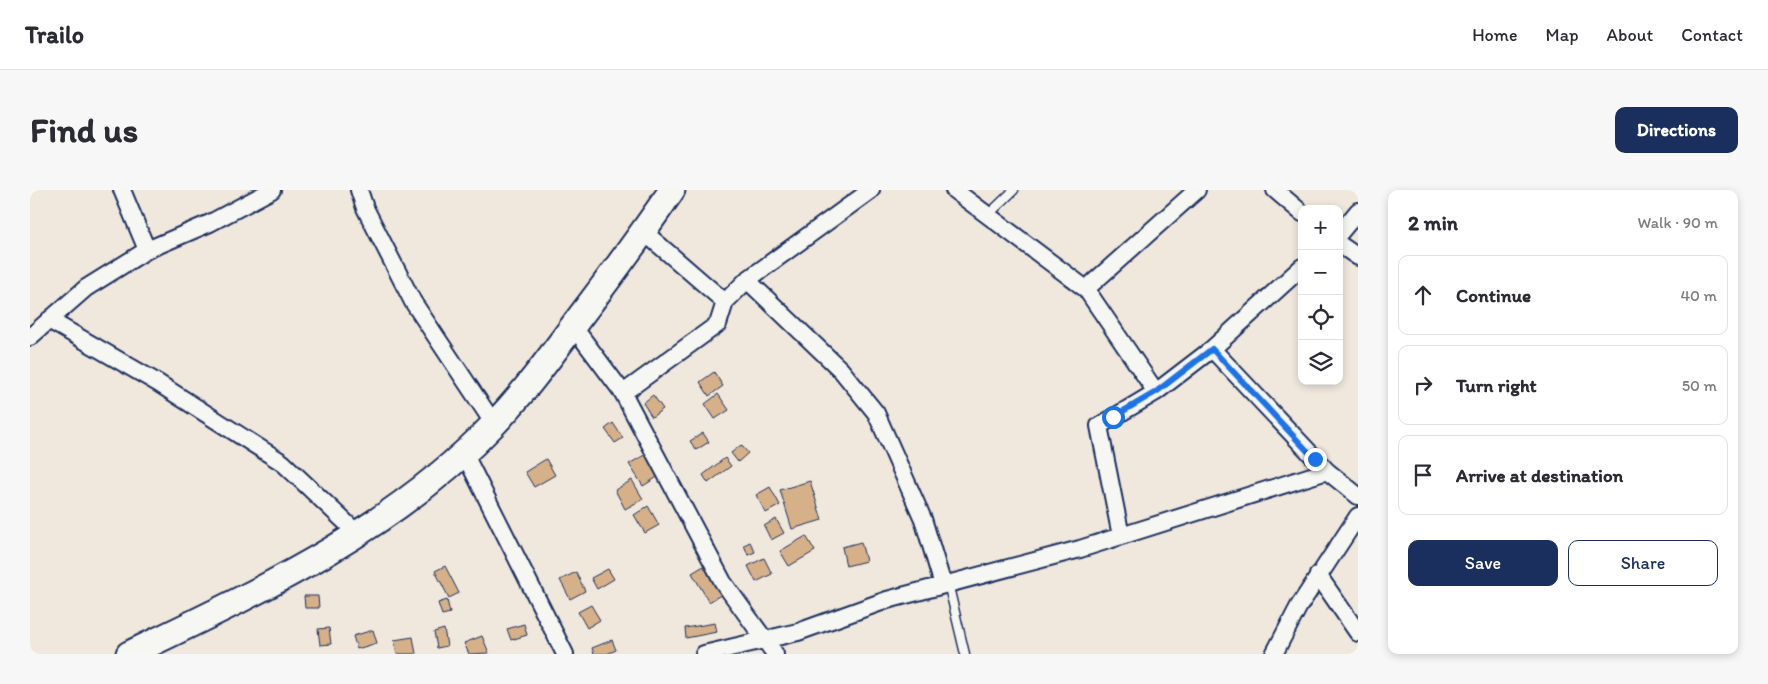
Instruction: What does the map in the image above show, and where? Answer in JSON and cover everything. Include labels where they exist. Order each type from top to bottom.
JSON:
[{"type":"main road","points":[[129,654],[257,593],[314,562],[398,507],[464,453],[494,424],[529,384],[644,232],[672,190]]},
{"type":"street","points":[[122,190],[147,250]]},
{"type":"street","points":[[30,336],[86,288],[147,250],[210,223],[272,190]]},
{"type":"street","points":[[359,190],[365,208],[413,302],[494,424]]},
{"type":"street","points":[[623,393],[718,324],[725,302],[747,280],[871,190]]},
{"type":"street","points":[[954,190],[1086,289],[1156,392]]},
{"type":"street","points":[[1086,289],[1197,190]]},
{"type":"street","points":[[1275,190],[1298,210]]},
{"type":"street","points":[[1343,229],[1358,211]]},
{"type":"street","points":[[644,232],[725,302]]},
{"type":"street","points":[[1343,247],[1358,257]]},
{"type":"street","points":[[1122,536],[1099,426],[1156,392],[1212,349],[1298,271]]},
{"type":"street","points":[[747,280],[841,370],[876,413],[923,519],[945,584]]},
{"type":"street","points":[[49,320],[158,383],[282,463],[358,534]]},
{"type":"street","points":[[574,326],[623,393],[723,582],[775,654]]},
{"type":"street","points":[[1212,349],[1327,471],[1358,496]]},
{"type":"street","points":[[464,453],[564,654]]},
{"type":"street","points":[[704,654],[798,632],[887,600],[1122,536],[1327,471]]},
{"type":"street","points":[[1274,654],[1318,575],[1358,516]]},
{"type":"street","points":[[1318,575],[1358,633]]},
{"type":"lane","points":[[988,215],[1014,190]]},
{"type":"lane","points":[[945,584],[965,654]]},
{"type":"building","points":[[714,372],[723,386],[709,396],[700,382]]},
{"type":"building","points":[[718,394],[729,410],[715,419],[705,404]]},
{"type":"building","points":[[653,395],[663,409],[652,417],[643,403]]},
{"type":"building","points":[[613,423],[623,438],[615,443],[605,429]]},
{"type":"building","points":[[703,433],[709,442],[696,450],[690,441]]},
{"type":"building","points":[[741,445],[748,453],[738,462],[731,453]]},
{"type":"building","points":[[646,454],[659,476],[643,486],[629,464]]},
{"type":"building","points":[[725,458],[731,466],[708,483],[703,475]]},
{"type":"building","points":[[546,459],[555,475],[534,487],[525,472]]},
{"type":"building","points":[[632,480],[643,499],[625,509],[615,490]]},
{"type":"building","points":[[810,481],[822,520],[792,529],[780,490]]},
{"type":"building","points":[[770,487],[780,505],[766,513],[756,495]]},
{"type":"building","points":[[648,506],[659,525],[645,533],[634,515]]},
{"type":"building","points":[[776,519],[784,533],[771,540],[764,526]]},
{"type":"building","points":[[806,536],[815,551],[789,566],[780,551]]},
{"type":"building","points":[[750,542],[755,552],[748,555],[744,545]]},
{"type":"building","points":[[861,542],[866,561],[846,566],[842,547]]},
{"type":"building","points":[[764,558],[772,574],[756,582],[748,566]]},
{"type":"building","points":[[707,564],[724,593],[709,602],[692,573]]},
{"type":"building","points":[[445,566],[459,593],[449,598],[435,571]]},
{"type":"building","points":[[608,569],[614,579],[597,589],[591,578]]},
{"type":"building","points":[[576,572],[585,591],[570,599],[560,580]]},
{"type":"building","points":[[304,596],[318,596],[319,608],[305,608]]},
{"type":"building","points":[[447,600],[450,613],[442,615],[438,603]]},
{"type":"building","points":[[591,605],[600,620],[587,628],[578,612]]},
{"type":"building","points":[[715,623],[717,632],[686,638],[685,628]]},
{"type":"building","points":[[524,624],[527,635],[511,640],[507,629]]},
{"type":"building","points":[[329,628],[331,644],[320,645],[318,629]]},
{"type":"building","points":[[444,629],[447,646],[437,648],[434,632]]},
{"type":"building","points":[[373,630],[377,643],[357,649],[353,636]]},
{"type":"building","points":[[482,636],[489,653],[469,654],[464,643]]},
{"type":"building","points":[[413,637],[416,654],[397,654],[394,640]]},
{"type":"building","points":[[612,640],[616,650],[607,654],[594,654],[592,648]]},
{"type":"route","points":[[1113,417],[1156,392],[1212,349],[1315,459]]}]
